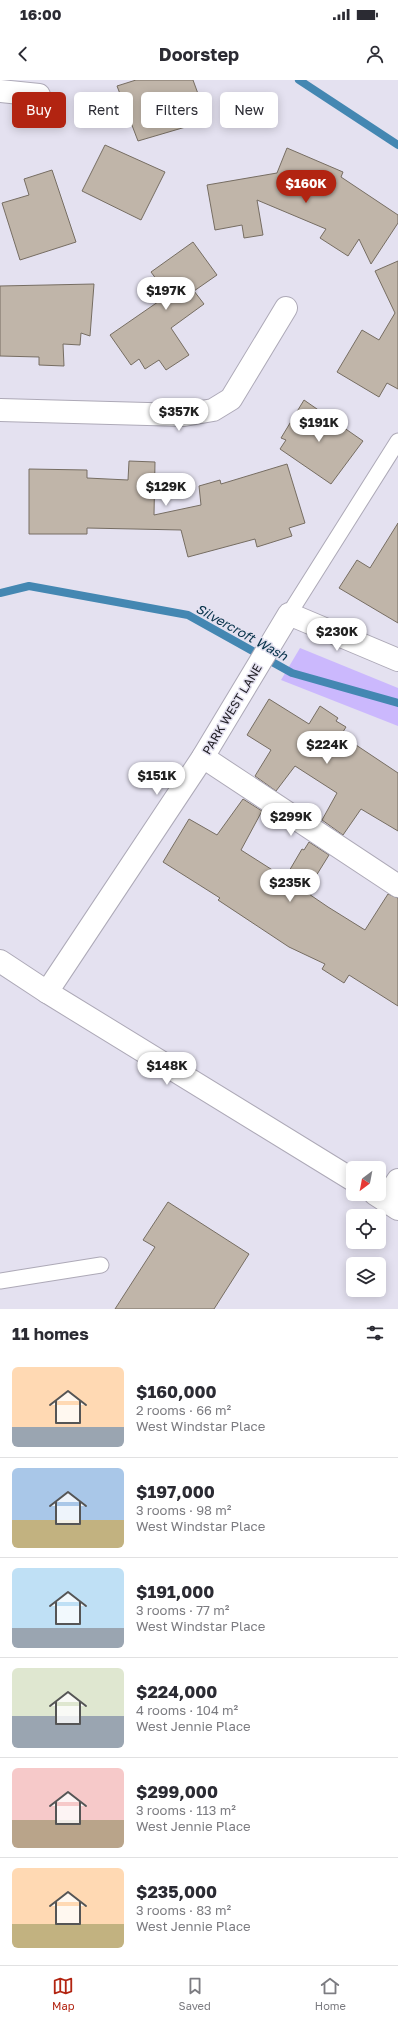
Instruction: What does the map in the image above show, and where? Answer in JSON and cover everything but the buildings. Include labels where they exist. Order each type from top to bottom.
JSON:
[{"type":"street","points":[[0,92],[12,93]]},
{"type":"street","points":[[0,410],[216,417],[231,399],[286,308]]},
{"type":"street","points":[[289,614],[398,660]]},
{"type":"street","name":"PARK WEST LANE","points":[[47,992],[203,757],[289,614]]},
{"type":"street","points":[[203,757],[398,886]]},
{"type":"street","points":[[0,960],[47,992],[346,1176]]},
{"type":"street","points":[[386,1201],[398,1180]]},
{"type":"lane","name":"PARK WEST LANE","points":[[289,614],[398,442]]},
{"type":"lane","points":[[0,1281],[101,1265]]},
{"type":"shaded area","points":[[300,648],[398,688],[398,726],[281,680]]},
{"type":"waterway","points":[[299,80],[398,145]]},
{"type":"waterway","name":"Silvercroft Wash","points":[[0,593],[29,586],[188,615],[292,673],[398,703]]}]
